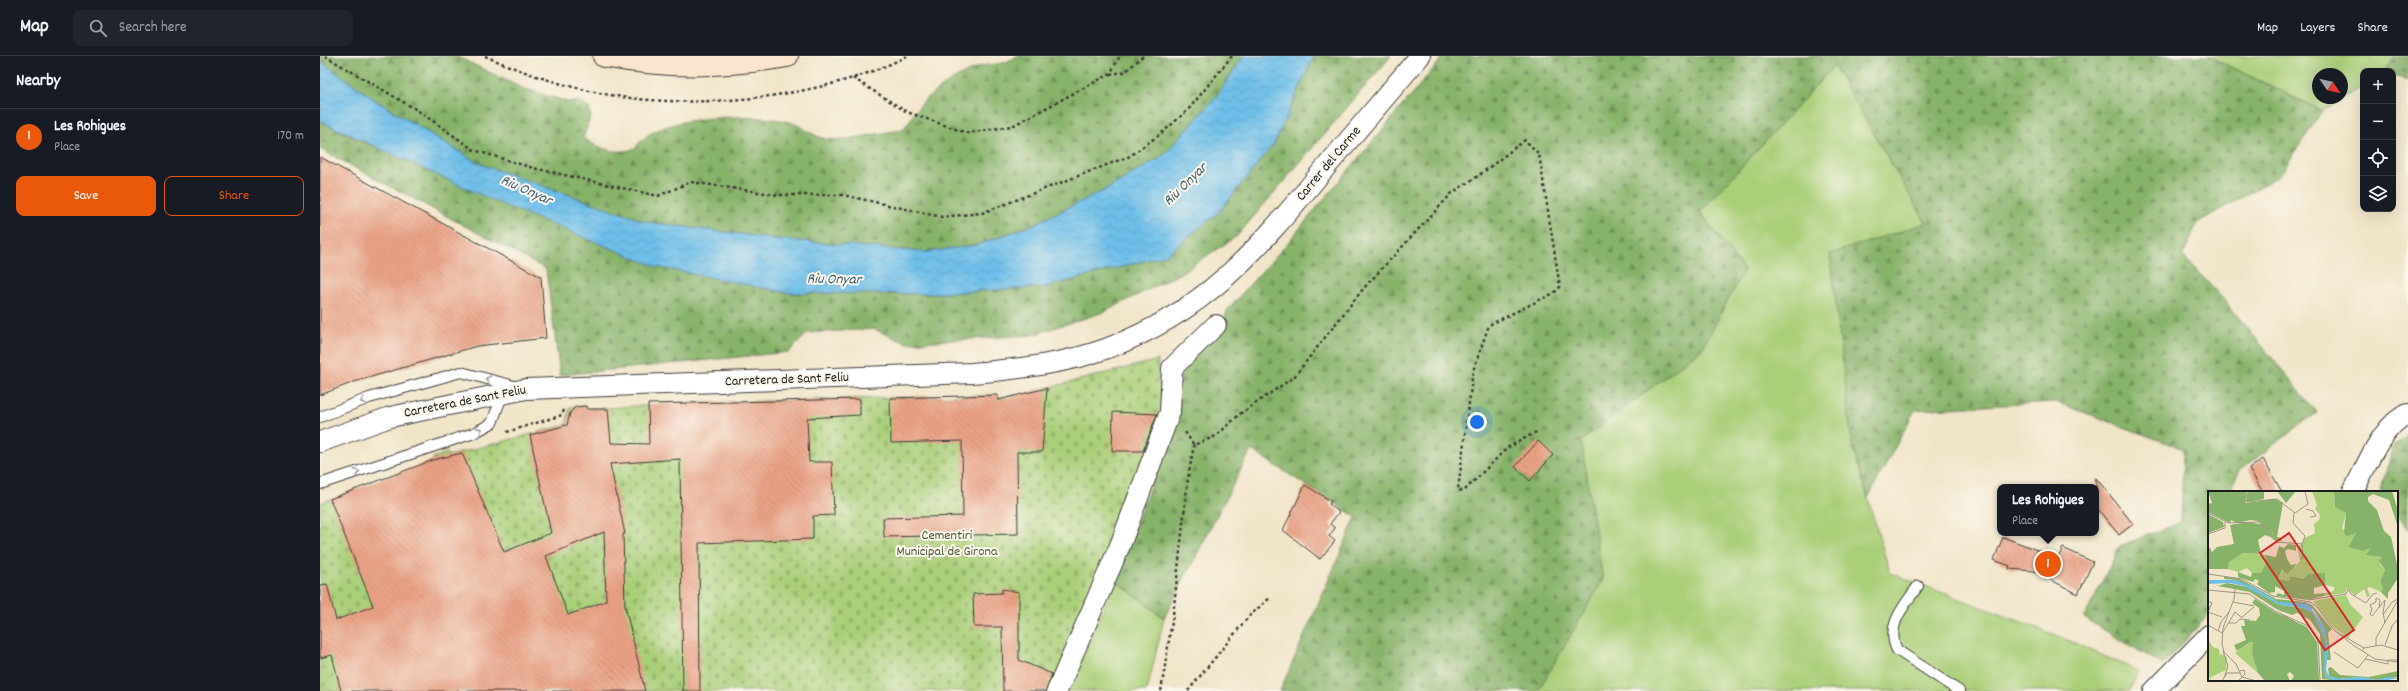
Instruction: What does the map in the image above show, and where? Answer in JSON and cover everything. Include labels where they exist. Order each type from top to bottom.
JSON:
[{"type":"main road","points":[[604,56],[648,64],[694,66],[746,64],[787,56]]},
{"type":"street","name":"Carrer del Carme","points":[[1236,269],[1268,236],[1420,56]]},
{"type":"street","name":"Carretera de Sant Feliu","points":[[320,442],[390,417],[526,389],[972,373],[1028,368],[1072,359],[1108,348],[1148,330],[1183,310],[1236,269]]},
{"type":"street","points":[[1057,691],[1121,543],[1170,412],[1172,368],[1216,325]]},
{"type":"street","points":[[2354,491],[2379,442],[2401,417],[2408,414]]},
{"type":"street","points":[[2154,691],[2208,636]]},
{"type":"lane","points":[[320,417],[369,398],[461,372],[526,389]]},
{"type":"lane","points":[[320,484],[474,433],[492,423],[503,393]]},
{"type":"lane","points":[[1918,586],[1893,625],[1892,641],[1897,650],[1959,691]]},
{"type":"path","points":[[325,56],[417,110],[474,150],[532,168],[658,196],[691,182],[778,195],[843,195],[942,217],[982,213],[1130,156],[1163,132],[1188,110],[1232,56]]},
{"type":"path","points":[[1110,74],[1120,56]]},
{"type":"path","points":[[852,78],[906,112],[967,133],[1012,126],[1110,74],[1125,72],[1143,56]]},
{"type":"path","points":[[1194,445],[1216,436],[1240,414],[1294,377],[1362,289],[1452,193],[1478,176],[1525,140],[1539,154],[1560,287],[1554,293],[1489,325],[1473,372],[1458,490],[1464,491],[1507,448],[1538,431]]},
{"type":"path","points":[[1161,691],[1173,614],[1188,478],[1194,445],[1170,412]]},
{"type":"path","points":[[1188,691],[1249,616],[1271,597]]},
{"type":"green space","points":[[320,56],[456,56],[522,88],[568,102],[580,102],[589,108],[591,116],[583,138],[608,150],[622,151],[636,148],[646,136],[662,128],[683,122],[707,118],[754,117],[774,119],[790,122],[821,138],[833,140],[895,131],[904,128],[922,103],[933,93],[954,79],[980,67],[1006,62],[1017,56],[1244,56],[1216,97],[1163,156],[1107,189],[1032,225],[977,245],[927,252],[778,239],[647,222],[480,164],[380,103],[320,61]]},
{"type":"green space","points":[[1314,56],[1391,56],[1237,236],[1179,274],[1104,312],[1032,335],[906,343],[874,329],[808,333],[789,352],[560,375],[546,269],[320,149],[320,121],[358,140],[789,293],[928,294],[1046,287],[1166,255],[1218,213],[1274,144]]},
{"type":"green space","points":[[1444,56],[2208,56],[2322,111],[2280,175],[2197,223],[2183,256],[2225,301],[2317,412],[2238,472],[2231,491],[2208,491],[2208,615],[2163,665],[2084,618],[2120,546],[2181,522],[2183,449],[2056,402],[1915,410],[1868,498],[1852,445],[1830,254],[1926,223],[1834,66],[1700,212],[1744,270],[1702,349],[1581,441],[1603,580],[1538,691],[1280,691],[1356,517],[1251,450],[1164,618],[1116,581],[1179,406],[1177,370],[1222,325],[1227,310],[1285,246]]},
{"type":"green space","points":[[2208,56],[2395,56],[2386,68],[2360,68],[2360,88],[2348,95],[2348,68],[2312,68],[2312,104],[2333,104],[2322,111]]},
{"type":"green space","points":[[2395,56],[2408,56],[2408,80],[2396,77],[2396,68],[2386,68]]},
{"type":"green space","points":[[1834,66],[1926,223],[1852,445],[1890,573],[2056,635],[2138,671],[2130,691],[1534,691],[1603,580],[1581,441],[1702,349],[1744,270],[1700,212]]},
{"type":"green space","name":"Cementiri Municipal de Girona","points":[[1158,360],[1163,413],[1050,691],[320,691],[320,503],[433,461],[433,458],[447,453],[448,456],[566,425],[570,407],[586,406],[587,409],[688,403],[998,395],[998,398],[1008,398]]},
{"type":"green space","points":[[2408,435],[2408,530],[2398,515],[2398,491],[2381,490],[2393,446]]},
{"type":"green space","points":[[1116,581],[1164,618],[1147,691],[1065,691]]},
{"type":"water","name":"Riu Onyar","points":[[1244,56],[1314,56],[1274,144],[1218,213],[1166,255],[1046,287],[928,294],[789,293],[657,267],[494,201],[320,121],[320,61],[380,103],[480,164],[647,222],[778,239],[927,252],[977,245],[1032,225],[1107,189],[1163,156],[1216,97]]},
{"type":"building","points":[[320,157],[541,277],[546,338],[477,346],[354,382],[320,395]]},
{"type":"building","points":[[1047,388],[1042,452],[1017,452],[1018,534],[884,537],[883,518],[963,516],[962,441],[891,443],[890,398],[998,395],[998,400]]},
{"type":"building","points":[[860,399],[860,415],[807,418],[809,462],[832,462],[834,515],[813,516],[813,539],[699,543],[700,691],[683,691],[680,459],[610,464],[625,534],[623,534],[625,606],[645,691],[341,691],[332,655],[320,658],[320,585],[327,584],[336,620],[373,606],[330,499],[433,460],[462,453],[504,552],[551,533],[530,435],[567,425],[570,413],[575,407],[586,406],[587,409],[608,409],[611,443],[649,444],[648,404]],"holes":[[[604,532],[606,601],[568,615],[546,556]]]},
{"type":"building","points":[[1113,412],[1157,414],[1143,451],[1112,451]]},
{"type":"building","points":[[1538,441],[1553,455],[1530,481],[1515,467]]},
{"type":"building","points":[[2263,459],[2281,491],[2262,491],[2249,469]]},
{"type":"building","points":[[2096,478],[2133,524],[2119,535],[2099,511],[2099,484],[2096,484]]},
{"type":"building","points":[[1305,485],[1331,501],[1329,504],[1339,512],[1330,524],[1335,528],[1329,536],[1335,541],[1320,559],[1283,530]]},
{"type":"building","points":[[2003,537],[2058,558],[2063,548],[2093,562],[2078,594],[2034,571],[2009,569],[2010,566],[1994,560]]},
{"type":"building","points":[[1002,589],[1019,592],[1019,660],[1052,674],[1046,691],[1003,691],[1002,627],[974,627],[973,594],[1002,593]]},
{"type":"place","name":"Les Rohigues","points":[[2048,564]]}]
